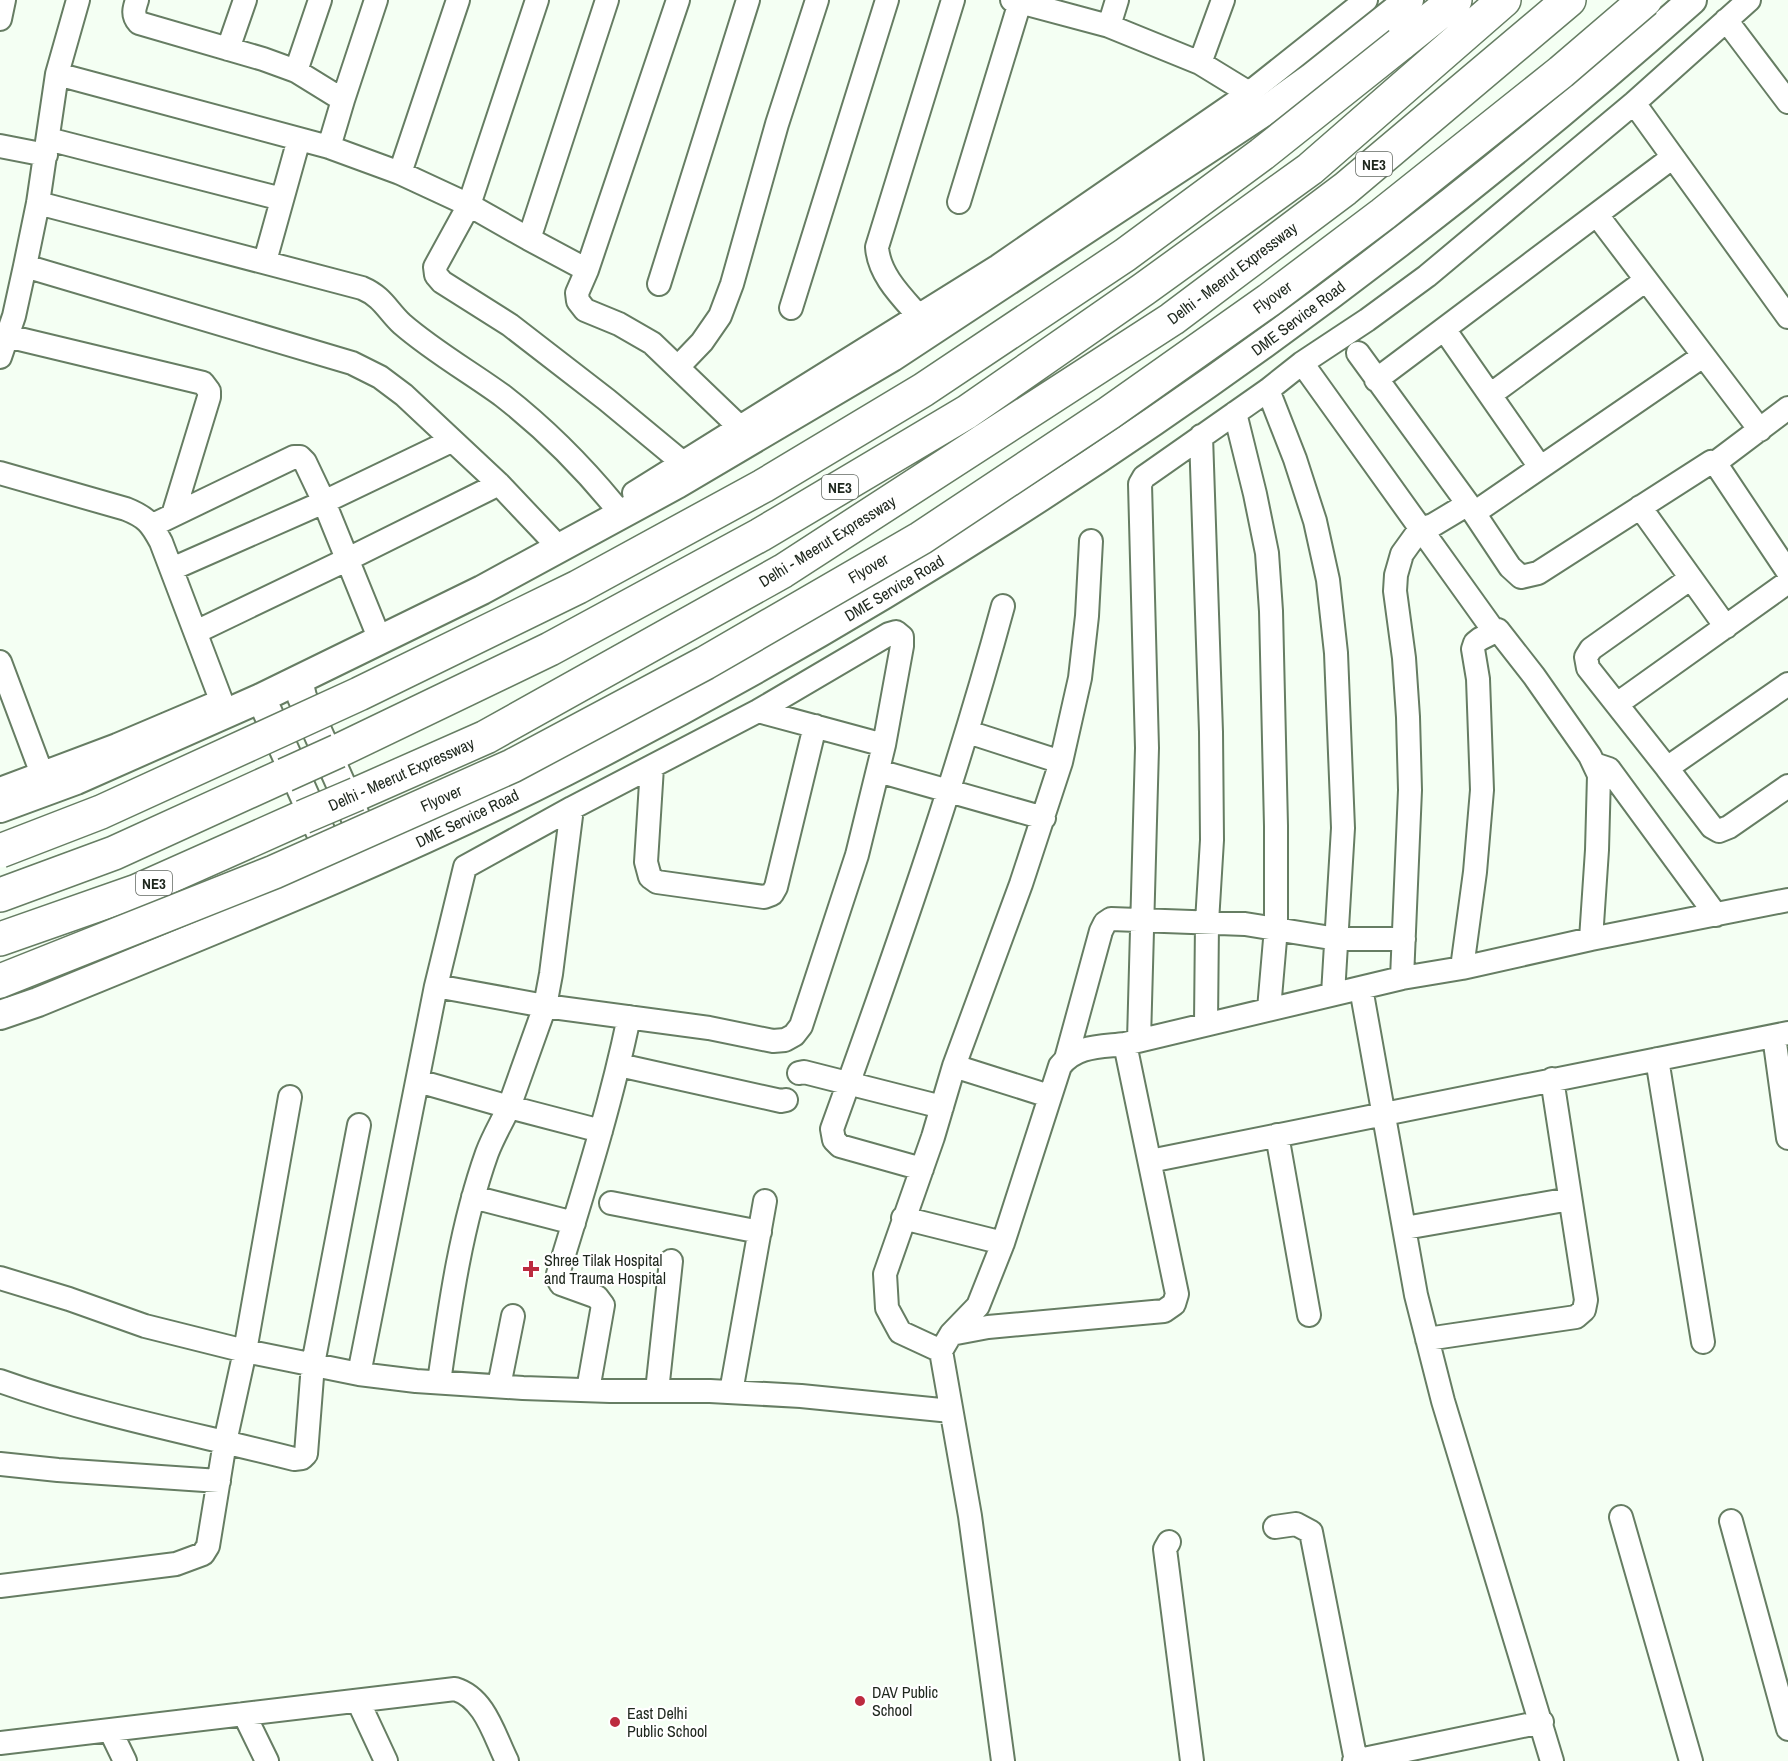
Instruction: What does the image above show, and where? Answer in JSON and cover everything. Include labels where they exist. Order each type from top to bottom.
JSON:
[{"type":"highway","points":[[0,851],[101,812],[359,694],[578,587],[763,486],[923,390],[1125,255],[1262,153],[1455,0]]},
{"type":"highway","name":"NE3","points":[[0,895],[114,853],[338,751],[550,649],[760,535],[967,412],[1144,289],[1310,169],[1504,0]]},
{"type":"highway","name":"Delhi - Meerut Expressway","points":[[0,939],[137,891],[486,737],[783,571],[1172,319],[1345,189],[1569,0]]},
{"type":"highway","name":"Flyover","points":[[0,981],[274,872],[512,766],[705,663],[921,538],[1109,414],[1269,300],[1449,162],[1561,72],[1645,0]]},
{"type":"main road","points":[[0,808],[76,780],[261,698],[482,590],[677,484],[747,433],[892,357],[925,324],[1270,107],[1311,78],[1409,0]]},
{"type":"main road","name":"DME Service Road","points":[[0,1015],[49,998],[377,861],[586,760],[822,632],[1000,524],[1227,372],[1403,240],[1624,60],[1692,0]]},
{"type":"main road","points":[[298,680],[302,697],[368,846],[377,861]]},
{"type":"main road","points":[[261,698],[341,877]]},
{"type":"street","points":[[0,19],[4,0]]},
{"type":"street","points":[[0,357],[14,316],[25,266],[38,203],[57,74],[78,0]]},
{"type":"street","points":[[137,0],[134,18],[138,23],[263,59],[296,71],[343,100]]},
{"type":"street","points":[[228,49],[244,0]]},
{"type":"street","points":[[296,71],[320,0]]},
{"type":"street","points":[[329,147],[376,0]]},
{"type":"street","points":[[400,173],[459,0]]},
{"type":"street","points":[[537,0],[469,206],[435,267],[436,275],[442,282],[529,339],[683,463]]},
{"type":"street","points":[[529,239],[606,0]]},
{"type":"street","points":[[0,789],[117,745],[295,668],[376,630],[551,540],[683,463],[747,433],[652,343],[619,324],[585,310],[578,302],[577,292],[587,270],[678,0]]},
{"type":"street","points":[[659,284],[748,0]]},
{"type":"street","points":[[678,367],[702,342],[720,316],[732,284],[777,124],[817,0]]},
{"type":"street","points":[[791,308],[887,0]]},
{"type":"street","points":[[953,0],[877,247],[878,260],[883,272],[925,324],[998,266],[1248,93],[1366,0]]},
{"type":"street","points":[[1109,26],[1117,0]]},
{"type":"street","points":[[1200,63],[1223,0]]},
{"type":"street","points":[[1091,541],[1087,616],[1080,678],[1061,762],[1044,818],[954,1066],[922,1169],[885,1274],[887,1308],[900,1332],[946,1343],[988,1327],[1164,1311],[1174,1304],[1177,1294],[1150,1161],[1132,1042],[1143,920],[1147,759],[1147,673],[1140,483],[1153,470],[1268,390],[1302,363],[1368,320],[1427,276],[1634,103],[1749,0]]},
{"type":"street","points":[[959,202],[1016,1],[1045,4],[1109,26],[1200,63],[1248,93]]},
{"type":"street","points":[[1726,20],[1788,102]]},
{"type":"street","points":[[57,74],[329,147],[400,173],[469,206],[587,270]]},
{"type":"street","points":[[1634,103],[1788,317]]},
{"type":"street","points":[[265,261],[299,139]]},
{"type":"street","points":[[0,146],[47,147],[282,199]]},
{"type":"street","points":[[1376,380],[1674,157]]},
{"type":"street","points":[[38,203],[265,261],[374,293],[402,324],[504,398],[559,444],[590,475],[614,505]]},
{"type":"street","points":[[1597,215],[1760,430]]},
{"type":"street","points":[[25,266],[352,363],[380,377],[404,395],[499,484],[551,540]]},
{"type":"street","points":[[1490,395],[1646,280]]},
{"type":"street","points":[[1444,329],[1540,468]]},
{"type":"street","points":[[7,336],[203,383],[207,387],[209,397],[163,520],[172,569],[221,700]]},
{"type":"street","points":[[1358,353],[1471,508],[1510,567],[1516,574],[1526,577],[1538,573],[1707,463],[1715,464],[1788,408]]},
{"type":"street","points":[[1402,978],[1410,790],[1405,670],[1396,583],[1402,554],[1420,529],[1471,508],[1540,468],[1703,356]]},
{"type":"street","points":[[1302,363],[1494,631]]},
{"type":"street","points":[[1268,390],[1296,459],[1315,520],[1328,580],[1336,653],[1343,828],[1333,994]]},
{"type":"street","points":[[1235,413],[1267,553],[1274,657],[1276,928],[1269,1009]]},
{"type":"street","points":[[1201,436],[1211,732],[1212,840],[1207,922],[1206,1024]]},
{"type":"street","points":[[172,569],[324,502],[451,441]]},
{"type":"street","points":[[0,473],[163,520],[294,457],[300,457],[305,462],[324,502],[376,630]]},
{"type":"street","points":[[1715,464],[1788,572]]},
{"type":"street","points":[[196,632],[499,484]]},
{"type":"street","points":[[1640,507],[1726,627]]},
{"type":"street","points":[[1690,578],[1590,649],[1586,657],[1588,668],[1712,827],[1719,831],[1729,827],[1788,786]]},
{"type":"street","points":[[1617,704],[1788,582]]},
{"type":"street","points":[[922,1169],[840,1146],[834,1140],[832,1130],[916,890],[968,732],[1003,606]]},
{"type":"street","points":[[1462,968],[1476,872],[1482,790],[1479,689],[1473,649],[1475,643],[1494,631],[1502,632],[1594,764],[1599,775],[1591,939]]},
{"type":"street","points":[[359,1374],[436,986],[465,867],[758,711],[890,634],[896,632],[902,637],[884,745],[857,855],[801,1026],[794,1035],[785,1040],[773,1041],[709,1028],[545,1006],[436,986]]},
{"type":"street","points":[[0,662],[42,774]]},
{"type":"street","points":[[1667,768],[1788,684]]},
{"type":"street","points":[[758,711],[884,745]]},
{"type":"street","points":[[652,767],[646,862],[650,877],[657,882],[764,897],[772,894],[776,887],[815,726]]},
{"type":"street","points":[[968,732],[1061,762]]},
{"type":"street","points":[[1594,764],[1609,769],[1716,915]]},
{"type":"street","points":[[878,771],[1044,818]]},
{"type":"street","points":[[438,1382],[460,1256],[473,1197],[488,1150],[509,1107],[545,1006],[572,808]]},
{"type":"street","points":[[1003,1761],[970,1516],[951,1411],[946,1343],[978,1306],[1003,1243],[1049,1096],[1060,1066],[1066,1059],[1082,1049],[1132,1042],[1402,978],[1462,968],[1591,939],[1788,900]]},
{"type":"street","points":[[1066,1059],[1101,931],[1105,923],[1111,919],[1245,924],[1336,939],[1404,939]]},
{"type":"street","points":[[1361,988],[1416,1295],[1427,1340],[1443,1401],[1552,1761]]},
{"type":"street","points":[[588,1390],[603,1305],[597,1297],[561,1284],[558,1274],[601,1131],[629,1017]]},
{"type":"street","points":[[1150,1161],[1384,1112],[1781,1034],[1788,1138]]},
{"type":"street","points":[[1657,1059],[1703,1342]]},
{"type":"street","points":[[619,1065],[781,1101],[786,1100]]},
{"type":"street","points":[[954,1066],[1049,1096]]},
{"type":"street","points":[[799,1073],[804,1072],[942,1107]]},
{"type":"street","points":[[1427,1340],[1576,1317],[1584,1310],[1586,1300],[1552,1079]]},
{"type":"street","points":[[418,1081],[601,1131]]},
{"type":"street","points":[[0,1586],[176,1564],[203,1554],[208,1546],[225,1442],[245,1351],[290,1097]]},
{"type":"street","points":[[0,1381],[40,1395],[165,1429],[294,1459],[302,1458],[306,1454],[313,1364],[359,1125]]},
{"type":"street","points":[[1277,1135],[1309,1315]]},
{"type":"street","points":[[473,1197],[574,1223]]},
{"type":"street","points":[[1405,1228],[1570,1199]]},
{"type":"street","points":[[731,1392],[765,1201]]},
{"type":"street","points":[[611,1203],[760,1232]]},
{"type":"street","points":[[903,1218],[1003,1243]]},
{"type":"street","points":[[657,1391],[671,1261]]},
{"type":"street","points":[[0,1278],[145,1326],[245,1351],[359,1374],[499,1386],[801,1396],[951,1411]]},
{"type":"street","points":[[499,1386],[513,1316]]},
{"type":"street","points":[[0,1464],[219,1481]]},
{"type":"street","points":[[1621,1517],[1691,1761]]},
{"type":"street","points":[[1731,1521],[1788,1729]]},
{"type":"street","points":[[1275,1527],[1296,1524],[1311,1532],[1355,1761],[1542,1722]]},
{"type":"street","points":[[1169,1542],[1165,1549],[1192,1761]]},
{"type":"street","points":[[9,1749],[110,1730],[455,1689],[467,1693],[478,1702],[507,1761]]},
{"type":"street","points":[[358,1701],[386,1761]]},
{"type":"street","points":[[244,1714],[267,1761]]},
{"type":"street","points":[[110,1730],[125,1761]]},
{"type":"place","name":"Shree Tilak Hospital and Trauma Hospital","points":[[531,1269]]},
{"type":"place","name":"DAV Public School","points":[[860,1701]]},
{"type":"place","name":"East Delhi Public School","points":[[615,1722]]}]
